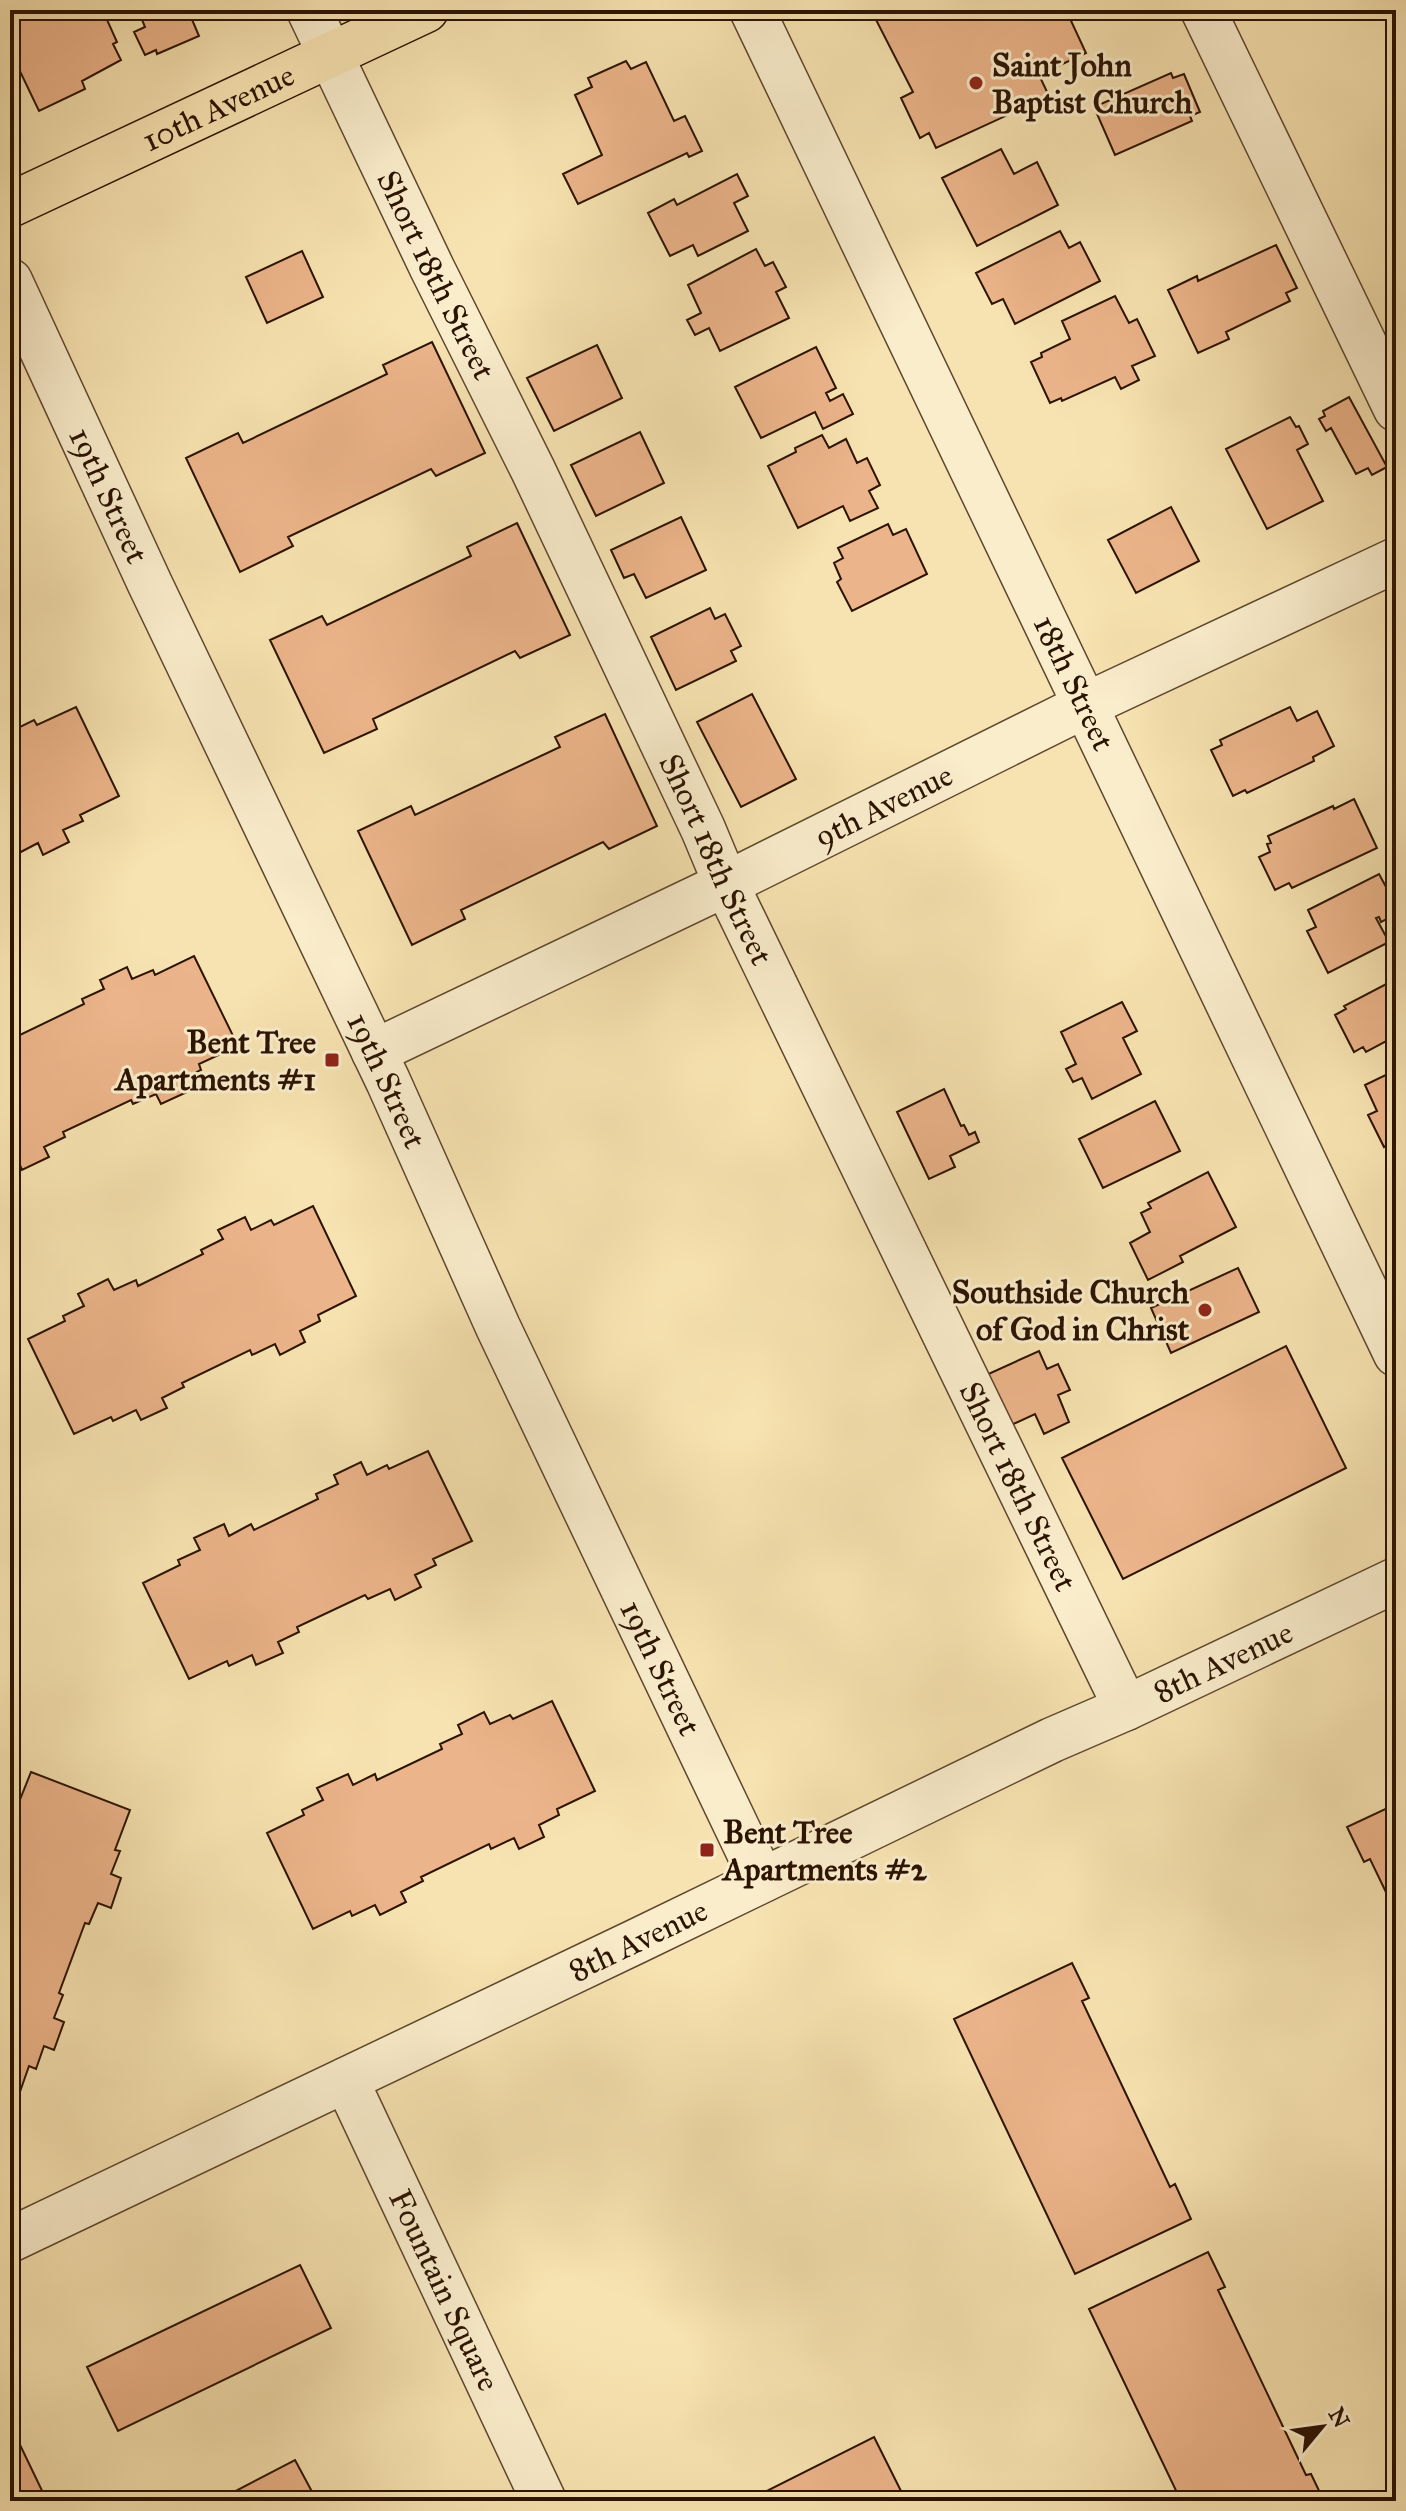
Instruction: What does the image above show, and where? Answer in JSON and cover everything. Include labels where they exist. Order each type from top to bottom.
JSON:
[{"type":"main road","name":"10th Avenue","points":[[10,205],[426,10]]},
{"type":"street","name":"Short 18th Street","points":[[309,10],[533,470],[726,884],[1126,1708]]},
{"type":"street","name":"18th Street","points":[[752,10],[1396,1354]]},
{"type":"street","points":[[1203,10],[1396,409]]},
{"type":"street","name":"19th Street","points":[[10,281],[155,597],[374,1052],[498,1327],[762,1880]]},
{"type":"street","name":"9th Avenue","points":[[374,1052],[726,884],[1086,705],[1396,560]]},
{"type":"street","name":"8th Avenue","points":[[10,2240],[1052,1740],[1396,1580]]},
{"type":"street","name":"Fountain Square","points":[[346,2080],[544,2501]]},
{"type":"building","points":[[36,10],[87,10],[92,19],[104,13],[121,60],[82,81],[85,89],[39,111],[17,65],[12,67],[10,63],[10,22]]},
{"type":"building","points":[[138,10],[188,10],[199,36],[157,54],[156,50],[145,55],[134,32],[145,27]]},
{"type":"building","name":"Saint John Baptist Church","points":[[871,10],[971,10],[974,16],[987,10],[1066,10],[1086,53],[1039,75],[1049,96],[936,148],[929,133],[920,138],[901,98],[913,92]]},
{"type":"building","points":[[626,61],[631,69],[646,62],[674,121],[685,116],[702,151],[689,157],[687,153],[578,204],[563,174],[602,155],[575,95],[592,87],[588,78]]},
{"type":"building","points":[[1171,73],[1173,78],[1184,74],[1200,112],[1190,116],[1192,121],[1115,155],[1094,107]]},
{"type":"building","points":[[1001,149],[1014,174],[1037,162],[1058,205],[977,246],[942,178]]},
{"type":"building","points":[[737,174],[748,196],[734,203],[748,231],[698,256],[693,245],[670,256],[648,213],[674,199],[677,205]]},
{"type":"building","points":[[1060,231],[1069,248],[1080,242],[1100,281],[1015,324],[1003,299],[992,304],[976,273]]},
{"type":"building","points":[[1276,245],[1297,288],[1286,293],[1290,301],[1226,332],[1229,339],[1198,353],[1168,290],[1197,276],[1198,281]]},
{"type":"building","points":[[756,249],[765,266],[773,262],[786,287],[776,292],[789,318],[720,351],[709,328],[695,335],[687,320],[701,313],[688,285]]},
{"type":"building","points":[[302,251],[323,297],[267,323],[246,277]]},
{"type":"building","points":[[1115,296],[1129,323],[1137,319],[1155,356],[1132,366],[1139,380],[1121,389],[1115,377],[1062,401],[1061,398],[1050,403],[1031,362],[1042,357],[1041,353],[1070,339],[1062,321]]},
{"type":"building","points":[[432,342],[485,453],[436,476],[431,469],[288,537],[293,546],[240,572],[186,458],[238,433],[243,443],[387,374],[383,365]]},
{"type":"building","points":[[597,345],[622,398],[554,431],[527,378]]},
{"type":"building","points":[[816,347],[836,388],[826,393],[830,401],[843,394],[853,414],[823,429],[815,412],[761,438],[735,387]]},
{"type":"building","points":[[1349,397],[1387,467],[1372,475],[1368,468],[1356,474],[1331,428],[1326,431],[1319,419],[1325,416],[1323,411]]},
{"type":"building","points":[[1290,417],[1296,427],[1299,426],[1308,444],[1297,450],[1323,501],[1267,529],[1226,449]]},
{"type":"building","points":[[640,432],[664,483],[596,516],[571,465]]},
{"type":"building","points":[[822,435],[829,448],[846,439],[857,463],[867,458],[880,485],[869,491],[878,508],[850,521],[843,506],[798,528],[768,466]]},
{"type":"building","points":[[1171,507],[1199,561],[1136,593],[1108,540]]},
{"type":"building","points":[[681,517],[706,570],[646,598],[634,574],[624,578],[611,550]]},
{"type":"building","points":[[517,523],[570,635],[520,658],[515,651],[373,719],[377,729],[324,753],[270,640],[322,616],[327,625],[471,556],[467,547]]},
{"type":"building","points":[[888,524],[893,535],[906,529],[927,574],[852,611],[837,582],[841,579],[834,563],[843,558],[838,548]]},
{"type":"building","points":[[710,608],[715,619],[725,614],[741,646],[731,651],[736,661],[676,690],[651,637]]},
{"type":"building","points":[[752,694],[796,779],[741,807],[697,722]]},
{"type":"building","points":[[76,707],[119,796],[80,815],[83,821],[63,830],[69,842],[43,855],[38,843],[15,855],[13,850],[10,852],[10,721],[14,730],[34,720],[37,725]]},
{"type":"building","points":[[1290,707],[1297,721],[1317,711],[1334,746],[1313,757],[1314,761],[1247,793],[1245,790],[1233,796],[1211,750],[1222,745],[1220,740]]},
{"type":"building","points":[[605,714],[657,826],[609,849],[603,842],[461,910],[465,919],[412,945],[358,831],[411,806],[415,815],[560,747],[555,737]]},
{"type":"building","points":[[1354,799],[1377,848],[1292,888],[1289,883],[1275,890],[1259,857],[1270,852],[1268,836]]},
{"type":"building","points":[[1379,874],[1392,898],[1387,900],[1392,911],[1388,913],[1390,917],[1381,922],[1379,917],[1376,918],[1389,942],[1328,973],[1307,931],[1316,927],[1308,910]]},
{"type":"building","points":[[194,956],[238,1046],[199,1064],[201,1070],[181,1080],[187,1092],[161,1104],[156,1094],[133,1104],[131,1100],[63,1132],[65,1137],[44,1147],[49,1157],[22,1170],[18,1160],[10,1164],[10,1033],[17,1030],[20,1035],[84,1004],[82,999],[104,989],[100,980],[127,967],[132,979],[153,970],[155,975]]},
{"type":"building","points":[[1396,979],[1396,1036],[1366,1052],[1363,1047],[1354,1052],[1335,1015],[1346,1009],[1344,1006]]},
{"type":"building","points":[[1122,1002],[1137,1031],[1123,1038],[1141,1074],[1092,1099],[1082,1078],[1073,1082],[1066,1069],[1076,1064],[1061,1032]]},
{"type":"building","points":[[1396,1070],[1396,1140],[1384,1147],[1368,1115],[1377,1111],[1365,1085]]},
{"type":"building","points":[[944,1089],[961,1126],[964,1125],[969,1135],[975,1132],[979,1142],[950,1156],[955,1167],[929,1179],[897,1112]]},
{"type":"building","points":[[1155,1101],[1180,1151],[1103,1188],[1079,1139]]},
{"type":"building","points":[[1208,1172],[1236,1227],[1180,1256],[1183,1262],[1148,1280],[1130,1243],[1150,1232],[1141,1213],[1151,1208],[1148,1203]]},
{"type":"building","points":[[313,1206],[356,1296],[318,1315],[320,1321],[300,1331],[305,1342],[280,1355],[275,1344],[252,1355],[250,1350],[182,1383],[184,1387],[162,1398],[167,1408],[141,1420],[136,1410],[113,1421],[111,1417],[74,1434],[28,1339],[65,1321],[63,1316],[84,1306],[78,1294],[108,1279],[114,1290],[136,1280],[138,1286],[203,1254],[201,1250],[223,1239],[218,1230],[245,1217],[251,1230],[271,1220],[274,1225]]},
{"type":"building","name":"Southside Church of God in Christ","points":[[1238,1268],[1259,1312],[1171,1353],[1151,1308]]},
{"type":"building","points":[[1286,1346],[1346,1468],[1123,1579],[1062,1458]]},
{"type":"building","points":[[1039,1351],[1047,1369],[1058,1364],[1070,1390],[1058,1395],[1069,1422],[1044,1434],[1035,1414],[1007,1427],[984,1376]]},
{"type":"building","points":[[428,1451],[472,1541],[433,1559],[436,1565],[415,1575],[421,1587],[395,1600],[390,1589],[368,1599],[365,1595],[297,1627],[299,1632],[278,1642],[283,1653],[256,1665],[252,1655],[229,1666],[227,1661],[189,1679],[143,1583],[180,1565],[178,1560],[200,1550],[194,1538],[224,1524],[229,1536],[251,1524],[254,1530],[318,1499],[316,1494],[338,1484],[334,1475],[361,1462],[367,1475],[387,1465],[389,1469]]},
{"type":"building","points":[[552,1701],[595,1791],[557,1809],[559,1815],[539,1825],[544,1837],[519,1849],[514,1838],[491,1849],[489,1844],[421,1877],[423,1881],[401,1892],[406,1902],[380,1915],[375,1905],[352,1916],[350,1911],[313,1929],[267,1833],[304,1815],[302,1810],[323,1800],[317,1788],[348,1774],[353,1785],[375,1774],[377,1780],[442,1749],[440,1744],[462,1734],[458,1725],[484,1712],[490,1724],[510,1715],[513,1719]]},
{"type":"building","points":[[31,1772],[130,1810],[115,1850],[120,1851],[111,1874],[121,1878],[111,1908],[98,1903],[89,1924],[85,1923],[59,1993],[63,1995],[54,2018],[64,2022],[54,2050],[44,2046],[36,2069],[29,2066],[15,2106],[10,2104],[10,1809],[15,1812]]},
{"type":"building","points":[[1396,1804],[1396,1913],[1370,1859],[1364,1862],[1347,1827]]},
{"type":"building","points":[[1072,1963],[1089,1998],[1082,2001],[1170,2187],[1175,2184],[1191,2219],[1075,2274],[954,2019]]},
{"type":"building","points":[[1208,2252],[1225,2287],[1218,2290],[1306,2475],[1311,2474],[1324,2501],[1181,2501],[1089,2309]]},
{"type":"building","points":[[300,2265],[331,2328],[118,2431],[87,2367]]},
{"type":"building","points":[[10,2424],[47,2501],[10,2501]]},
{"type":"building","points":[[874,2437],[906,2501],[747,2501]]},
{"type":"building","points":[[295,2460],[317,2501],[231,2501],[228,2495]]},
{"type":"place","name":"Saint John Baptist Church","points":[[976,83]]},
{"type":"place","name":"Bent Tree Apartments #1","points":[[332,1060]]},
{"type":"place","name":"Southside Church of God in Christ","points":[[1205,1310]]},
{"type":"place","name":"Bent Tree Apartments #2","points":[[707,1850]]}]
